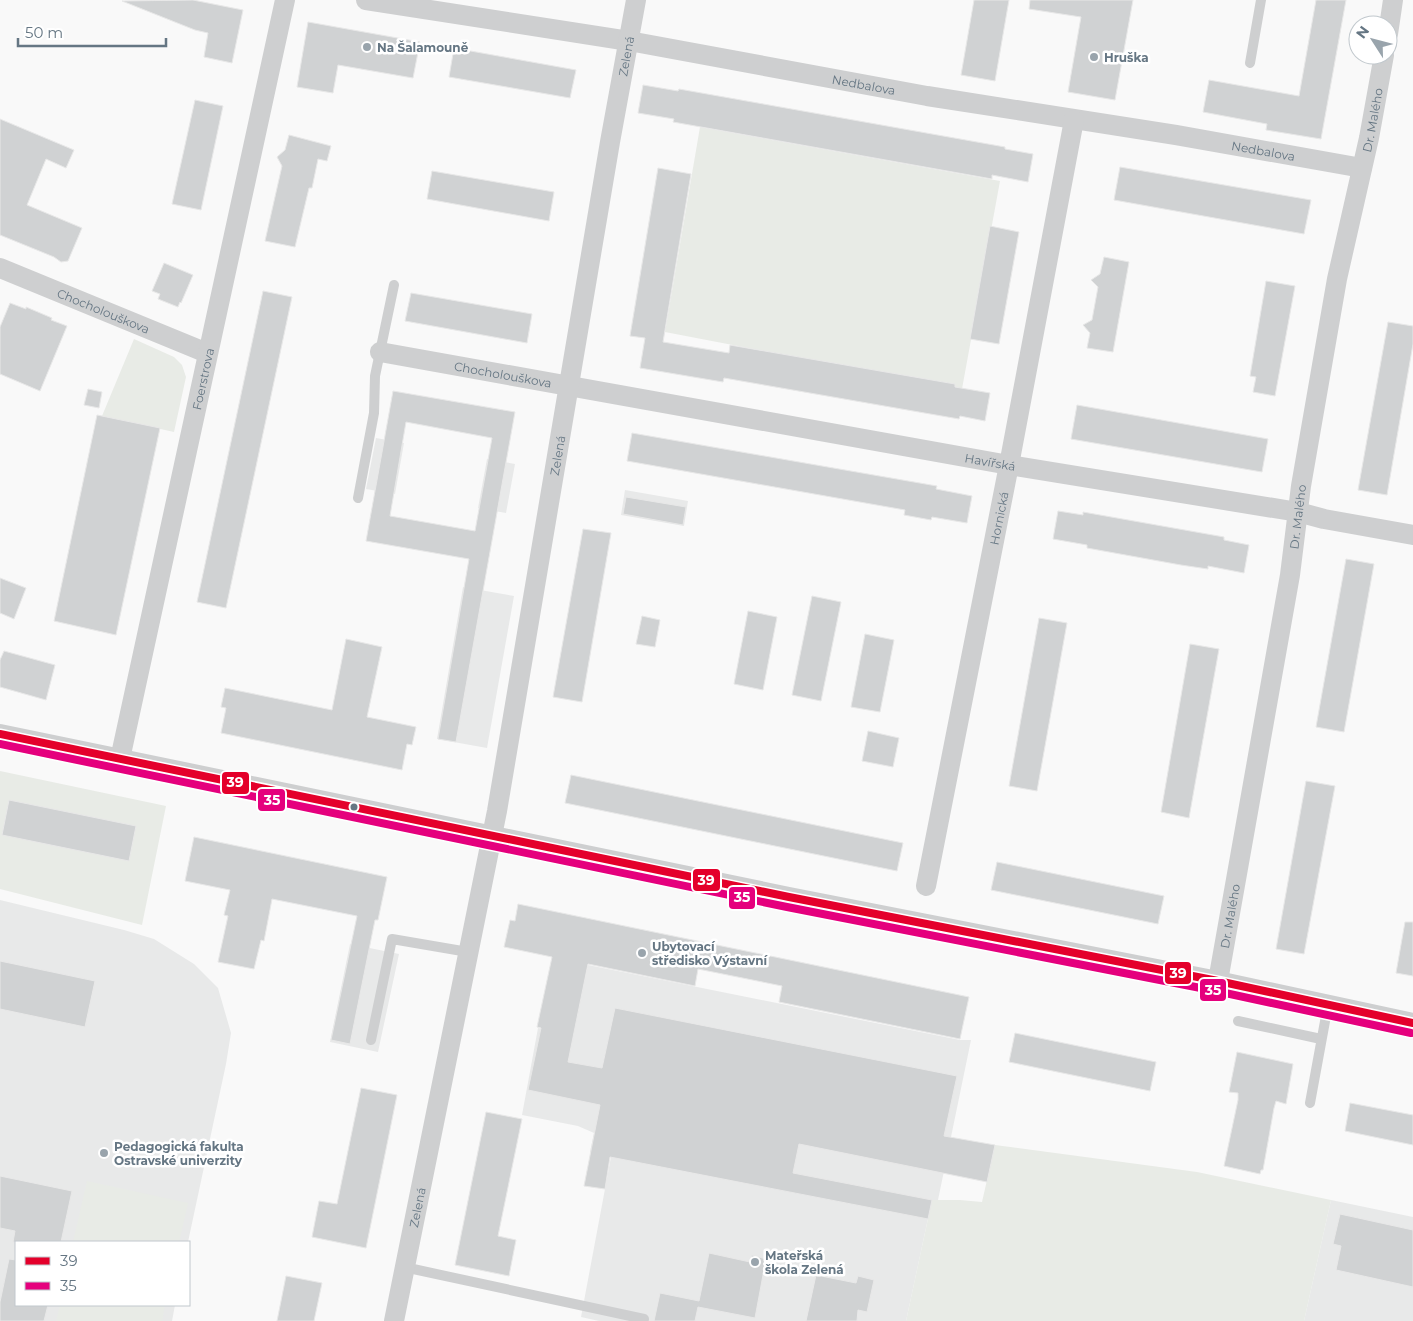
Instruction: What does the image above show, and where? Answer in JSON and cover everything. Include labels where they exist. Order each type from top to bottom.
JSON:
[{"type":"street","name":"Foerstrova","points":[[120,759],[285,0]]},
{"type":"street","name":"Nedbalova","points":[[366,0],[629,41],[927,96],[1176,135],[1362,168]]},
{"type":"street","name":"Zelená","points":[[394,1321],[492,836],[568,385],[636,0]]},
{"type":"street","points":[[1391,15],[1393,0]]},
{"type":"street","name":"Dr. Malého","points":[[1218,981],[1290,575],[1298,512],[1337,279],[1362,168],[1382,65]]},
{"type":"street","name":"Hornická","points":[[926,886],[1009,465],[1074,120]]},
{"type":"street","name":"Chocholouškova","points":[[0,268],[207,353]]},
{"type":"street","name":"Chocholouškova","points":[[380,352],[568,385]]},
{"type":"street","name":"Havířská","points":[[568,385],[1009,465],[1298,512],[1324,519],[1413,535]]},
{"type":"street","points":[[0,734],[492,836],[1218,981],[1413,1023]]},
{"type":"lane","points":[[1250,63],[1261,0]]},
{"type":"lane","points":[[358,498],[374,413],[375,376],[394,285]]},
{"type":"lane","points":[[371,1040],[392,938],[468,952]]},
{"type":"lane","points":[[1310,1102],[1328,1005]]},
{"type":"lane","points":[[1238,1021],[1321,1039]]},
{"type":"lane","points":[[404,1267],[644,1319]]},
{"type":"shaded area","points":[[700,127],[1000,181],[962,389],[665,332]]},
{"type":"shaded area","points":[[134,339],[174,357],[182,365],[186,377],[174,432],[102,416]]},
{"type":"shaded area","points":[[376,438],[404,443],[395,494],[366,489]]},
{"type":"shaded area","points":[[487,459],[515,464],[506,513],[478,508]]},
{"type":"shaded area","points":[[625,490],[688,501],[684,526],[621,515]]},
{"type":"shaded area","points":[[463,587],[514,596],[487,748],[437,739]]},
{"type":"shaded area","points":[[0,771],[166,806],[142,925],[0,889]]},
{"type":"shaded area","name":"Pedagogická fakulta Ostravské univerzity","points":[[0,900],[154,939],[194,964],[218,988],[231,1033],[188,1241],[15,1241],[15,1306],[175,1306],[172,1321],[0,1321]]},
{"type":"shaded area","points":[[350,944],[399,954],[378,1052],[330,1042]]},
{"type":"shaded area","points":[[588,965],[960,1040],[971,1040],[938,1200],[932,1200],[906,1321],[599,1321],[581,1317],[611,1157],[590,1152],[594,1133],[578,1126],[522,1115],[538,1028],[573,1035]]},
{"type":"shaded area","points":[[995,1145],[1197,1172],[1331,1200],[1304,1321],[906,1321],[932,1200],[982,1202]]},
{"type":"shaded area","points":[[87,1181],[188,1203],[179,1241],[73,1241]]},
{"type":"shaded area","points":[[1331,1200],[1413,1217],[1413,1321],[1304,1321]]},
{"type":"shaded area","points":[[60,1306],[165,1306],[162,1321],[56,1321]]},
{"type":"building","points":[[193,0],[243,10],[232,63],[204,57],[208,33],[195,30],[122,1]]},
{"type":"building","points":[[974,0],[1009,0],[995,81],[961,75]]},
{"type":"building","points":[[1030,0],[1133,0],[1115,100],[1068,92],[1081,17],[1029,9]]},
{"type":"building","points":[[1316,0],[1346,0],[1321,139],[1266,130],[1267,124],[1203,112],[1209,80],[1299,96]]},
{"type":"building","points":[[308,22],[420,42],[413,78],[338,65],[333,93],[297,87]]},
{"type":"building","points":[[454,48],[576,70],[570,98],[449,77]]},
{"type":"building","points":[[643,85],[678,91],[679,89],[1005,147],[1005,149],[1033,154],[1028,182],[992,175],[992,179],[673,122],[674,119],[638,113]]},
{"type":"building","points":[[195,100],[223,106],[201,210],[172,204]]},
{"type":"building","points":[[0,119],[74,150],[66,168],[46,159],[27,205],[82,228],[68,261],[61,262],[54,257],[0,235]]},
{"type":"building","points":[[289,135],[331,146],[327,161],[318,159],[312,188],[309,188],[295,247],[265,241],[282,166],[277,157],[285,150]]},
{"type":"building","points":[[1120,167],[1311,200],[1304,234],[1114,200]]},
{"type":"building","points":[[658,168],[691,174],[663,342],[729,353],[730,345],[955,384],[955,387],[990,393],[985,421],[960,416],[959,419],[724,378],[723,382],[640,368],[645,338],[630,336]]},
{"type":"building","points":[[432,171],[554,192],[549,221],[427,199]]},
{"type":"building","points":[[990,226],[1019,232],[999,344],[970,339]]},
{"type":"building","points":[[1104,257],[1129,262],[1113,352],[1087,348],[1090,333],[1083,325],[1092,320],[1098,287],[1091,280],[1100,274]]},
{"type":"building","points":[[164,263],[193,275],[178,307],[158,299],[160,294],[152,291]]},
{"type":"building","points":[[1266,281],[1295,286],[1275,396],[1253,392],[1256,377],[1250,376]]},
{"type":"building","points":[[263,291],[292,297],[226,608],[197,602]]},
{"type":"building","points":[[411,293],[532,314],[527,343],[405,321]]},
{"type":"building","points":[[10,303],[26,309],[26,307],[67,326],[40,391],[0,374],[0,327]]},
{"type":"building","points":[[1388,322],[1413,326],[1413,344],[1387,495],[1358,490]]},
{"type":"building","points":[[88,389],[102,392],[99,408],[84,405]]},
{"type":"building","points":[[393,391],[515,412],[456,742],[438,739],[469,559],[366,541]],"holes":[[[406,422],[492,438],[475,531],[390,516]]]},
{"type":"building","points":[[1077,405],[1268,439],[1262,472],[1071,439]]},
{"type":"building","points":[[97,415],[160,428],[116,635],[54,621]]},
{"type":"building","points":[[632,433],[937,486],[936,489],[972,496],[967,523],[932,517],[931,520],[904,515],[905,510],[627,461]]},
{"type":"building","points":[[626,497],[686,507],[683,525],[623,514]]},
{"type":"building","points":[[1058,511],[1083,515],[1083,512],[1224,537],[1224,540],[1249,545],[1244,573],[1208,566],[1208,569],[1181,565],[1087,548],[1087,545],[1053,539]]},
{"type":"building","points":[[583,529],[611,533],[582,702],[553,697]]},
{"type":"building","points":[[1346,559],[1374,564],[1344,732],[1316,727]]},
{"type":"building","points":[[0,578],[26,588],[14,619],[0,613]]},
{"type":"building","points":[[812,596],[841,602],[821,701],[792,695]]},
{"type":"building","points":[[748,611],[777,617],[763,690],[734,684]]},
{"type":"building","points":[[642,616],[660,620],[655,647],[636,644]]},
{"type":"building","points":[[1039,618],[1067,623],[1037,791],[1009,786]]},
{"type":"building","points":[[865,634],[894,640],[880,712],[851,707]]},
{"type":"building","points":[[346,639],[382,647],[367,717],[416,727],[412,745],[407,744],[402,770],[221,733],[226,708],[221,707],[225,688],[332,710]]},
{"type":"building","points":[[1190,644],[1219,649],[1189,818],[1161,812]]},
{"type":"building","points":[[4,651],[55,665],[46,700],[0,687],[0,660]]},
{"type":"building","points":[[868,731],[899,738],[893,767],[862,761]]},
{"type":"building","points":[[571,775],[903,843],[897,871],[565,803]]},
{"type":"building","points":[[1306,781],[1335,786],[1304,954],[1276,949]]},
{"type":"building","points":[[9,800],[136,826],[129,861],[2,835]]},
{"type":"building","points":[[194,837],[387,877],[378,920],[375,920],[350,1044],[331,1040],[357,916],[272,899],[264,941],[261,940],[254,969],[218,962],[228,916],[224,915],[230,890],[185,881]]},
{"type":"building","points":[[997,862],[1164,896],[1158,924],[991,890]]},
{"type":"building","points":[[518,904],[969,997],[960,1039],[779,1002],[782,986],[698,969],[695,986],[588,964],[568,1062],[602,1068],[615,1008],[957,1076],[944,1136],[995,1145],[987,1182],[799,1144],[793,1173],[932,1200],[928,1219],[610,1157],[605,1189],[584,1186],[600,1105],[528,1090],[541,1028],[537,1027],[552,957],[504,947],[510,920],[515,921]]},
{"type":"building","points":[[1405,922],[1413,922],[1413,976],[1396,973]]},
{"type":"building","points":[[0,961],[95,981],[85,1027],[0,1009]]},
{"type":"building","points":[[1015,1033],[1156,1062],[1150,1091],[1009,1062]]},
{"type":"building","points":[[1237,1052],[1293,1064],[1286,1104],[1276,1101],[1263,1170],[1261,1170],[1260,1174],[1224,1166],[1238,1100],[1238,1093],[1229,1092]]},
{"type":"building","points":[[361,1088],[397,1095],[366,1248],[312,1237],[319,1201],[337,1204]]},
{"type":"building","points":[[1350,1103],[1413,1115],[1413,1145],[1345,1131]]},
{"type":"building","points":[[486,1112],[522,1119],[498,1236],[516,1240],[509,1276],[455,1265]]},
{"type":"building","points":[[0,1176],[72,1191],[61,1241],[13,1242],[15,1231],[0,1228]]},
{"type":"building","points":[[1340,1214],[1413,1230],[1413,1287],[1336,1270],[1341,1246],[1333,1244]]},
{"type":"building","points":[[709,1253],[750,1262],[752,1255],[766,1259],[755,1318],[698,1307],[695,1321],[654,1321],[660,1293],[699,1301]]},
{"type":"building","points":[[9,1259],[15,1260],[15,1306],[48,1306],[44,1321],[0,1321],[0,1302]]},
{"type":"building","points":[[816,1275],[856,1283],[858,1276],[874,1280],[867,1312],[858,1310],[857,1321],[806,1321]]},
{"type":"building","points":[[286,1276],[322,1283],[314,1321],[277,1321]]},
{"type":"transit line","name":"39","points":[[0,734],[789,897],[1218,981],[1413,1023]]},
{"type":"transit line","name":"35","points":[[0,744],[787,907],[1216,991],[1411,1033]]},
{"type":"place","name":"Na Šalamouně","points":[[367,47]]},
{"type":"place","name":"Hruška","points":[[1094,57]]},
{"type":"place","name":"Ubytovací středisko Výstavní","points":[[642,953]]},
{"type":"place","name":"Pedagogická fakulta Ostravské univerzity","points":[[104,1153]]},
{"type":"place","name":"Mateřská škola Zelená","points":[[755,1262]]}]
